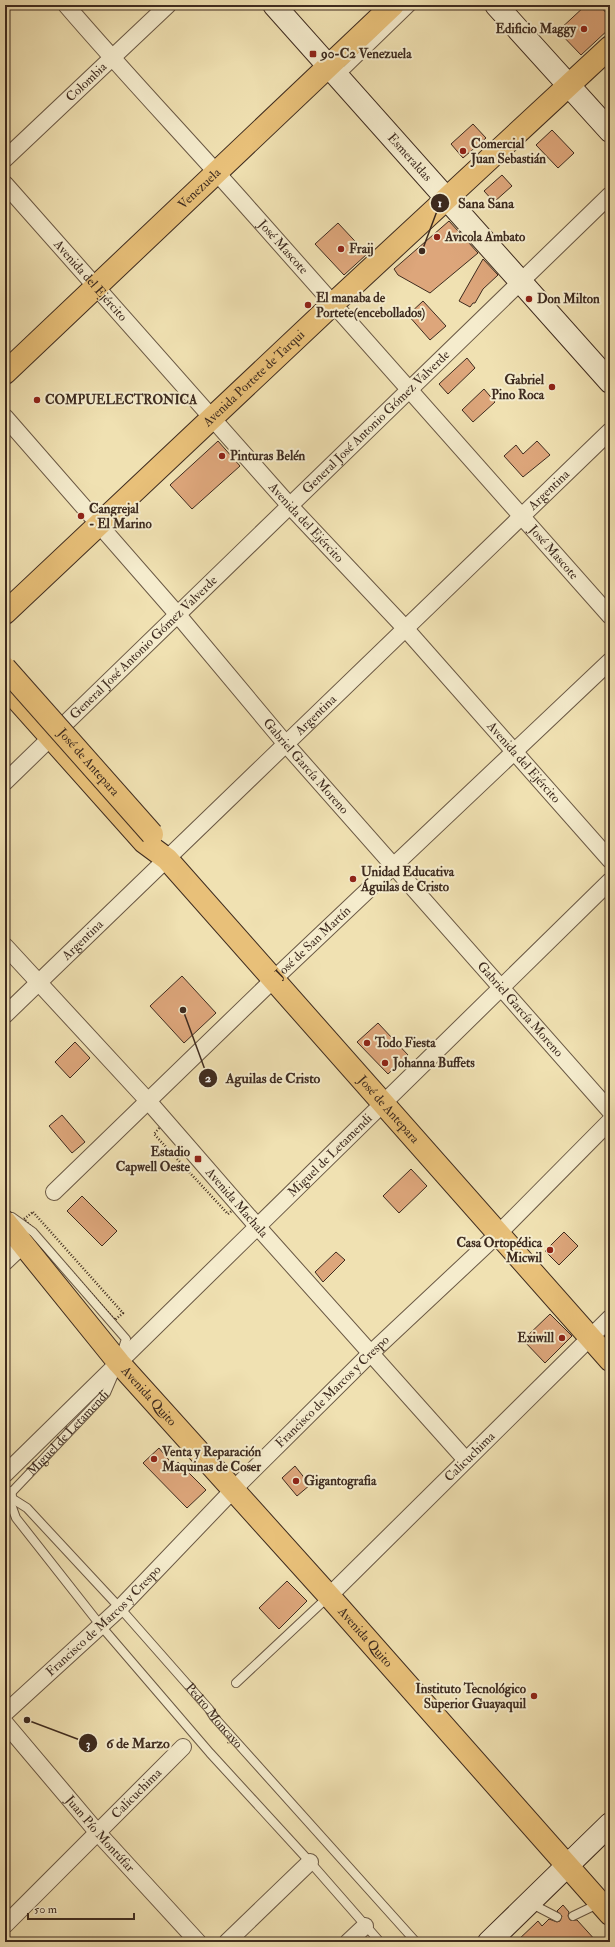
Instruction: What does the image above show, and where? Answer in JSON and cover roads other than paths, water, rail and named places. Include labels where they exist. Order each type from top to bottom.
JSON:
[{"type":"main road","name":"Esmeraldas","points":[[274,5],[337,65]]},
{"type":"main road","name":"Esmeraldas","points":[[288,5],[337,65],[524,280],[610,382]]},
{"type":"main road","name":"Venezuela","points":[[5,373],[217,172],[337,65],[393,5]]},
{"type":"main road","points":[[496,5],[572,83],[610,116]]},
{"type":"main road","points":[[510,5],[610,131]]},
{"type":"main road","name":"Avenida Portete de Tarqui","points":[[5,613],[334,303],[610,47]]},
{"type":"main road","name":"Esmeraldas","points":[[524,280],[610,367]]},
{"type":"main road","name":"José de Antepara","points":[[5,668],[152,834],[167,859],[610,1360]]},
{"type":"main road","name":"José de Antepara","points":[[5,686],[144,842],[167,859]]},
{"type":"main road","name":"Avenida Quito","points":[[5,1222],[119,1363],[234,1489],[605,1908]]},
{"type":"main road","points":[[489,1942],[610,1824]]},
{"type":"street","name":"José Mascote","points":[[66,5],[112,59],[217,172],[334,303],[409,390],[610,616]]},
{"type":"street","name":"Colombia","points":[[5,159],[168,5]]},
{"type":"street","name":"Avenida del Ejército","points":[[5,184],[290,506],[405,628],[610,860]]},
{"type":"street","name":"General José Antonio Gómez Valverde","points":[[5,782],[610,195]]},
{"type":"street","name":"Gabriel García Moreno","points":[[5,417],[178,615],[285,743],[500,989],[610,1112]]},
{"type":"street","name":"Argentina","points":[[5,1014],[610,432]]},
{"type":"street","name":"José de San Martín","points":[[54,1192],[149,1102],[274,979],[610,661]]},
{"type":"street","name":"Miguel de Letamendi","points":[[5,1474],[256,1226],[610,881]]},
{"type":"street","name":"Avenida Machala","points":[[5,946],[149,1102],[256,1226],[466,1460]]},
{"type":"street","name":"Francisco de Marcos y Crespo","points":[[5,1713],[120,1608],[234,1489],[371,1353],[498,1234],[610,1121]]},
{"type":"street","points":[[5,1262],[24,1244]]},
{"type":"street","name":"Calicuchima","points":[[329,1596],[610,1318]]},
{"type":"street","name":"Juan Pío Montúfar","points":[[5,1723],[98,1833],[198,1942]]},
{"type":"street","name":"Calicuchima","points":[[5,1925],[183,1747]]},
{"type":"street","points":[[227,1942],[310,1862]]},
{"type":"street","points":[[348,1942],[365,1926]]},
{"type":"lane","name":"Venezuela","points":[[337,65],[413,5]]},
{"type":"lane","name":"Avenida Quito","points":[[5,1213],[33,1232],[126,1339],[119,1363]]},
{"type":"lane","name":"Miguel de Letamendi","points":[[6,1494],[106,1393],[119,1363]]},
{"type":"lane","name":"Pedro Moncayo","points":[[6,1494],[28,1508],[120,1608],[209,1709],[214,1717],[416,1942]]},
{"type":"lane","name":"Pedro Moncayo","points":[[6,1494],[16,1518],[101,1626],[210,1753],[310,1862],[380,1942]]},
{"type":"lane","points":[[236,1683],[329,1596]]},
{"type":"lane","points":[[529,1903],[547,1914],[558,1917]]},
{"type":"lane","points":[[573,1916],[605,1908]]},
{"type":"place","name":"Edificio Maggy","points":[[584,29]]},
{"type":"place","name":"90-C2 Venezuela","points":[[313,54]]},
{"type":"place","name":"Comercial Juan Sebastián","points":[[463,151]]},
{"type":"place","name":"Avicola Ambato","points":[[437,237]]},
{"type":"place","name":"Fraij","points":[[341,249]]},
{"type":"place","name":"Sana Sana","points":[[422,251]]},
{"type":"place","name":"Don Milton","points":[[529,299]]},
{"type":"place","name":"El manaba de Portete(encebollados)","points":[[308,305]]},
{"type":"place","name":"Gabriel Pino Roca","points":[[552,387]]},
{"type":"place","name":"COMPUELECTRONICA","points":[[37,400]]},
{"type":"place","name":"Pinturas Belén","points":[[222,456]]},
{"type":"place","name":"Cangrejal - El Marino","points":[[81,516]]},
{"type":"place","name":"Unidad Educativa Águilas de Cristo","points":[[353,879]]},
{"type":"place","name":"Aguilas de Cristo","points":[[183,1010]]},
{"type":"place","name":"Todo Fiesta","points":[[367,1043]]},
{"type":"place","name":"Johanna Buffets","points":[[385,1063]]},
{"type":"place","name":"Estadio Capwell Oeste","points":[[198,1159]]},
{"type":"place","name":"Casa Ortopédica Micwil","points":[[550,1250]]},
{"type":"place","name":"Exiwill","points":[[562,1338]]},
{"type":"place","name":"Venta y Reparación Maquinas de Coser","points":[[154,1459]]},
{"type":"place","name":"Gigantografia","points":[[296,1481]]},
{"type":"place","name":"Instituto Tecnológico Superior Guayaquil","points":[[534,1696]]},
{"type":"place","name":"6 de Marzo","points":[[27,1720]]}]
